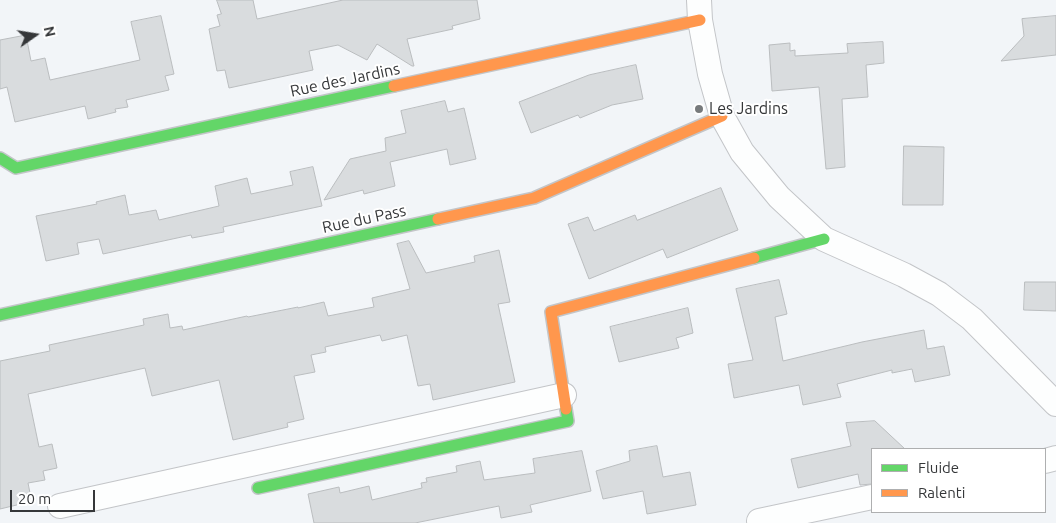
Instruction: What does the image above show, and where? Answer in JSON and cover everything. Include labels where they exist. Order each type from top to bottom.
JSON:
[{"type":"street","points":[[699,10],[710,74],[722,116],[742,152],[779,197],[824,239],[939,294],[972,319],[1056,404]]},
{"type":"street","name":"Rue des Jardins","points":[[0,158],[16,168],[699,10]]},
{"type":"street","name":"Rue du Pass","points":[[0,315],[534,198],[722,116]]},
{"type":"street","points":[[258,488],[568,422],[550,312],[824,239]]},
{"type":"street","points":[[60,506],[564,395]]},
{"type":"street","points":[[759,521],[871,497]]},
{"type":"building","points":[[217,0],[253,0],[257,19],[343,0],[477,0],[480,19],[452,26],[453,29],[407,39],[414,66],[377,44],[367,60],[338,45],[309,51],[313,70],[229,88],[225,70],[217,71],[209,29],[220,26],[217,15],[221,14]]},
{"type":"building","points":[[161,16],[174,74],[165,76],[169,90],[126,100],[128,107],[115,109],[116,112],[88,119],[85,106],[15,122],[7,87],[0,89],[0,40],[26,35],[31,61],[45,58],[50,80],[140,60],[131,22]]},
{"type":"building","points":[[1056,16],[1056,55],[1001,61],[1024,36],[1022,19]]},
{"type":"building","points":[[883,42],[884,63],[866,65],[868,97],[842,99],[845,167],[826,169],[819,87],[772,91],[769,45],[790,43],[790,51],[795,50],[795,56],[848,53],[847,44]]},
{"type":"building","points":[[636,65],[643,99],[612,105],[580,118],[578,115],[531,133],[519,102],[589,75]]},
{"type":"building","points":[[445,101],[448,112],[464,108],[476,159],[450,165],[447,149],[390,162],[395,186],[364,194],[363,190],[324,200],[350,159],[386,151],[385,138],[406,133],[401,111]]},
{"type":"building","points":[[904,146],[944,147],[943,205],[903,205]]},
{"type":"building","points":[[313,167],[322,206],[223,227],[224,232],[192,238],[191,235],[103,254],[99,239],[77,243],[79,254],[46,261],[36,216],[97,204],[96,202],[125,195],[129,215],[156,210],[159,220],[219,206],[215,186],[247,178],[251,194],[293,185],[290,172]]},
{"type":"building","points":[[721,188],[738,230],[667,258],[663,249],[589,279],[568,224],[588,217],[594,231],[635,215],[637,220]]},
{"type":"building","points":[[409,241],[426,273],[475,262],[474,256],[499,250],[510,302],[498,304],[515,382],[433,400],[430,384],[418,386],[407,335],[382,341],[380,335],[325,347],[326,352],[311,355],[315,372],[294,376],[304,419],[287,423],[288,427],[233,440],[219,380],[152,396],[145,368],[28,394],[39,447],[52,444],[57,468],[43,471],[45,480],[28,483],[31,498],[24,499],[25,503],[0,509],[0,361],[50,351],[49,345],[144,325],[143,319],[168,314],[170,328],[182,326],[183,330],[324,302],[328,316],[374,307],[372,298],[410,289],[397,244]]},
{"type":"building","points":[[779,280],[787,314],[775,317],[783,361],[862,342],[924,330],[927,349],[944,346],[950,375],[915,382],[912,369],[892,373],[892,370],[837,384],[841,397],[803,405],[799,385],[734,398],[728,364],[753,360],[736,289]]},
{"type":"building","points":[[1025,282],[1056,282],[1056,311],[1024,310]]},
{"type":"building","points":[[688,308],[693,333],[676,338],[679,348],[619,362],[610,327]]},
{"type":"building","points":[[875,421],[904,448],[871,448],[871,484],[860,485],[858,474],[798,488],[791,459],[851,446],[846,423]]},
{"type":"building","points":[[657,446],[663,477],[690,472],[696,505],[647,514],[643,491],[603,499],[596,471],[630,461],[629,451]]},
{"type":"building","points":[[582,451],[591,491],[530,505],[532,512],[501,518],[499,506],[415,523],[314,523],[308,494],[339,487],[340,493],[369,486],[372,500],[422,488],[421,483],[427,482],[426,478],[457,472],[456,466],[480,461],[484,480],[535,473],[533,459]]},
{"type":"traffic: fast","points":[[0,158],[16,168],[394,86]]},
{"type":"traffic: fast","points":[[0,315],[438,219]]},
{"type":"traffic: fast","points":[[754,258],[824,239]]},
{"type":"traffic: fast","points":[[258,488],[568,421],[566,409]]},
{"type":"traffic: slow","points":[[394,86],[700,20]]},
{"type":"traffic: slow","points":[[438,219],[534,198],[722,116]]},
{"type":"traffic: slow","points":[[566,409],[551,312],[754,258]]},
{"type":"place","name":"Les Jardins","points":[[699,109]]}]
